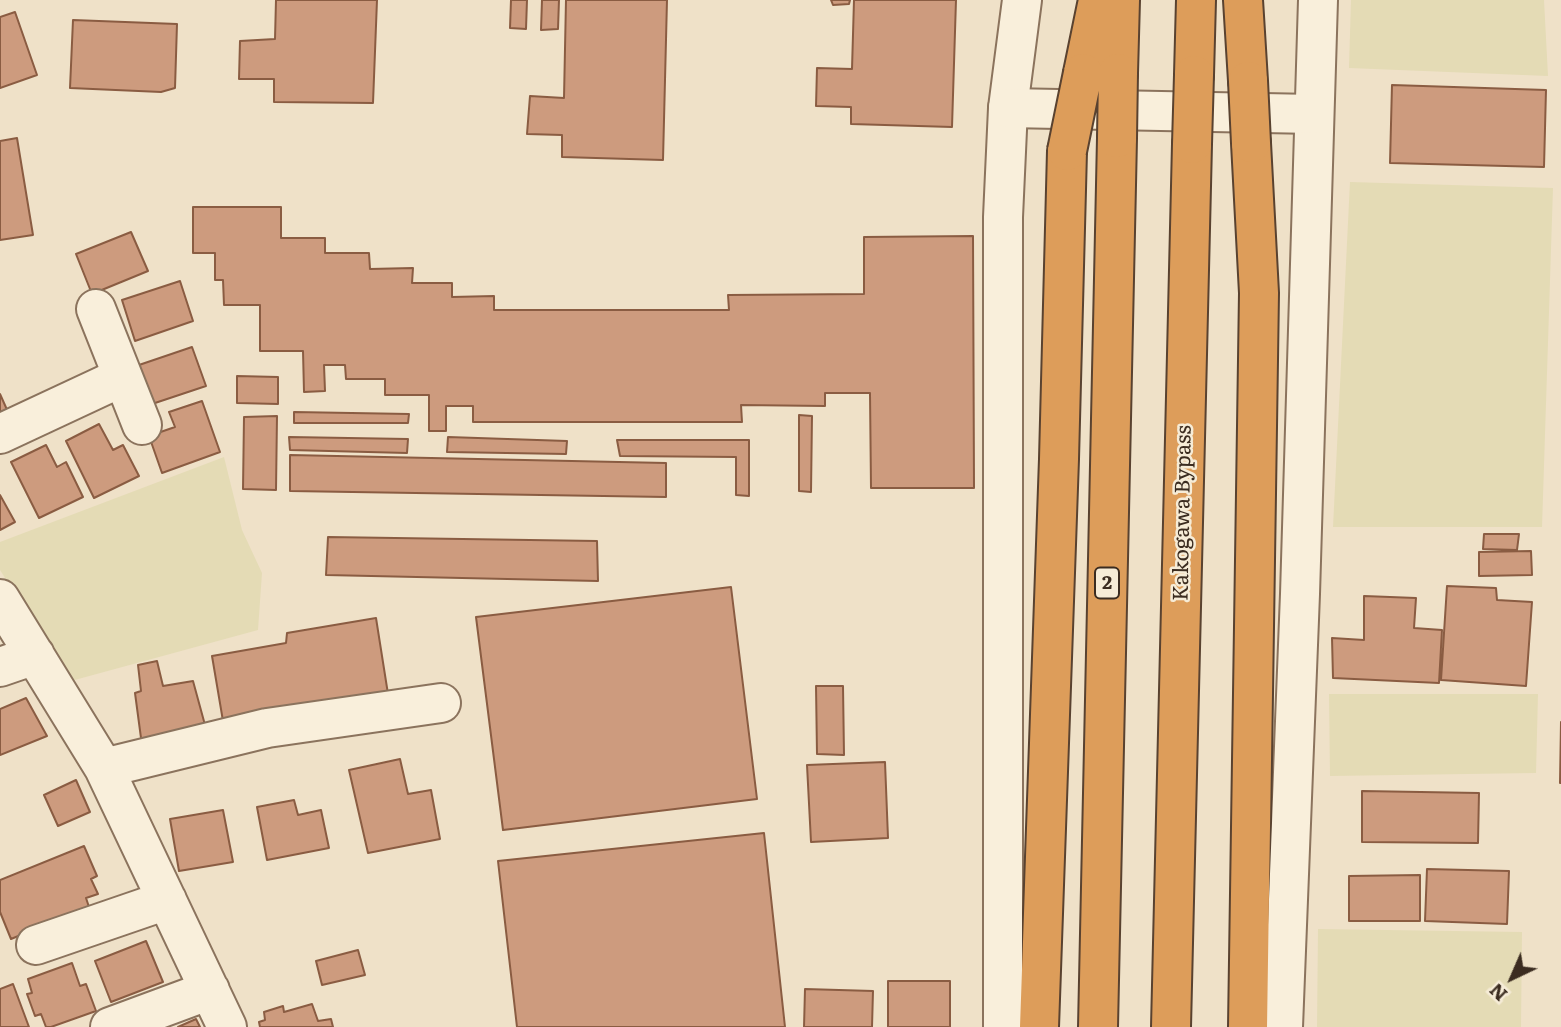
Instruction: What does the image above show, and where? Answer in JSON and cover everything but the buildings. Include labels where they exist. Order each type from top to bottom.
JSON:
[{"type":"highway","points":[[1039,1027],[1059,473],[1067,151],[1098,0]]},
{"type":"highway","name":"2","points":[[1098,1027],[1120,0]]},
{"type":"highway","name":"Kakogawa Bypass","points":[[1171,1027],[1196,0]]},
{"type":"highway","points":[[1243,0],[1259,293],[1248,1027]]},
{"type":"street","points":[[1003,1027],[1003,218],[1008,108],[1022,0]]},
{"type":"street","points":[[1307,0],[1317,44]]},
{"type":"street","points":[[1283,1027],[1300,594],[1318,0]]},
{"type":"street","points":[[1008,108],[1314,114]]},
{"type":"street","points":[[96,309],[142,425]]},
{"type":"street","points":[[0,434],[122,377]]},
{"type":"street","points":[[0,599],[17,661],[104,768],[228,1027]]},
{"type":"street","points":[[104,768],[267,728],[441,703]]},
{"type":"street","points":[[36,945],[167,900]]},
{"type":"street","points":[[110,1027],[210,990]]},
{"type":"shaded area","points":[[1351,0],[1544,0],[1548,76],[1349,68]]},
{"type":"shaded area","points":[[1350,182],[1553,188],[1542,527],[1333,527]]},
{"type":"shaded area","points":[[224,457],[242,530],[262,573],[258,630],[71,681],[0,570],[0,542]]},
{"type":"shaded area","points":[[1329,694],[1538,694],[1536,773],[1330,776]]},
{"type":"shaded area","points":[[1318,929],[1522,932],[1521,1027],[1317,1027]]}]
